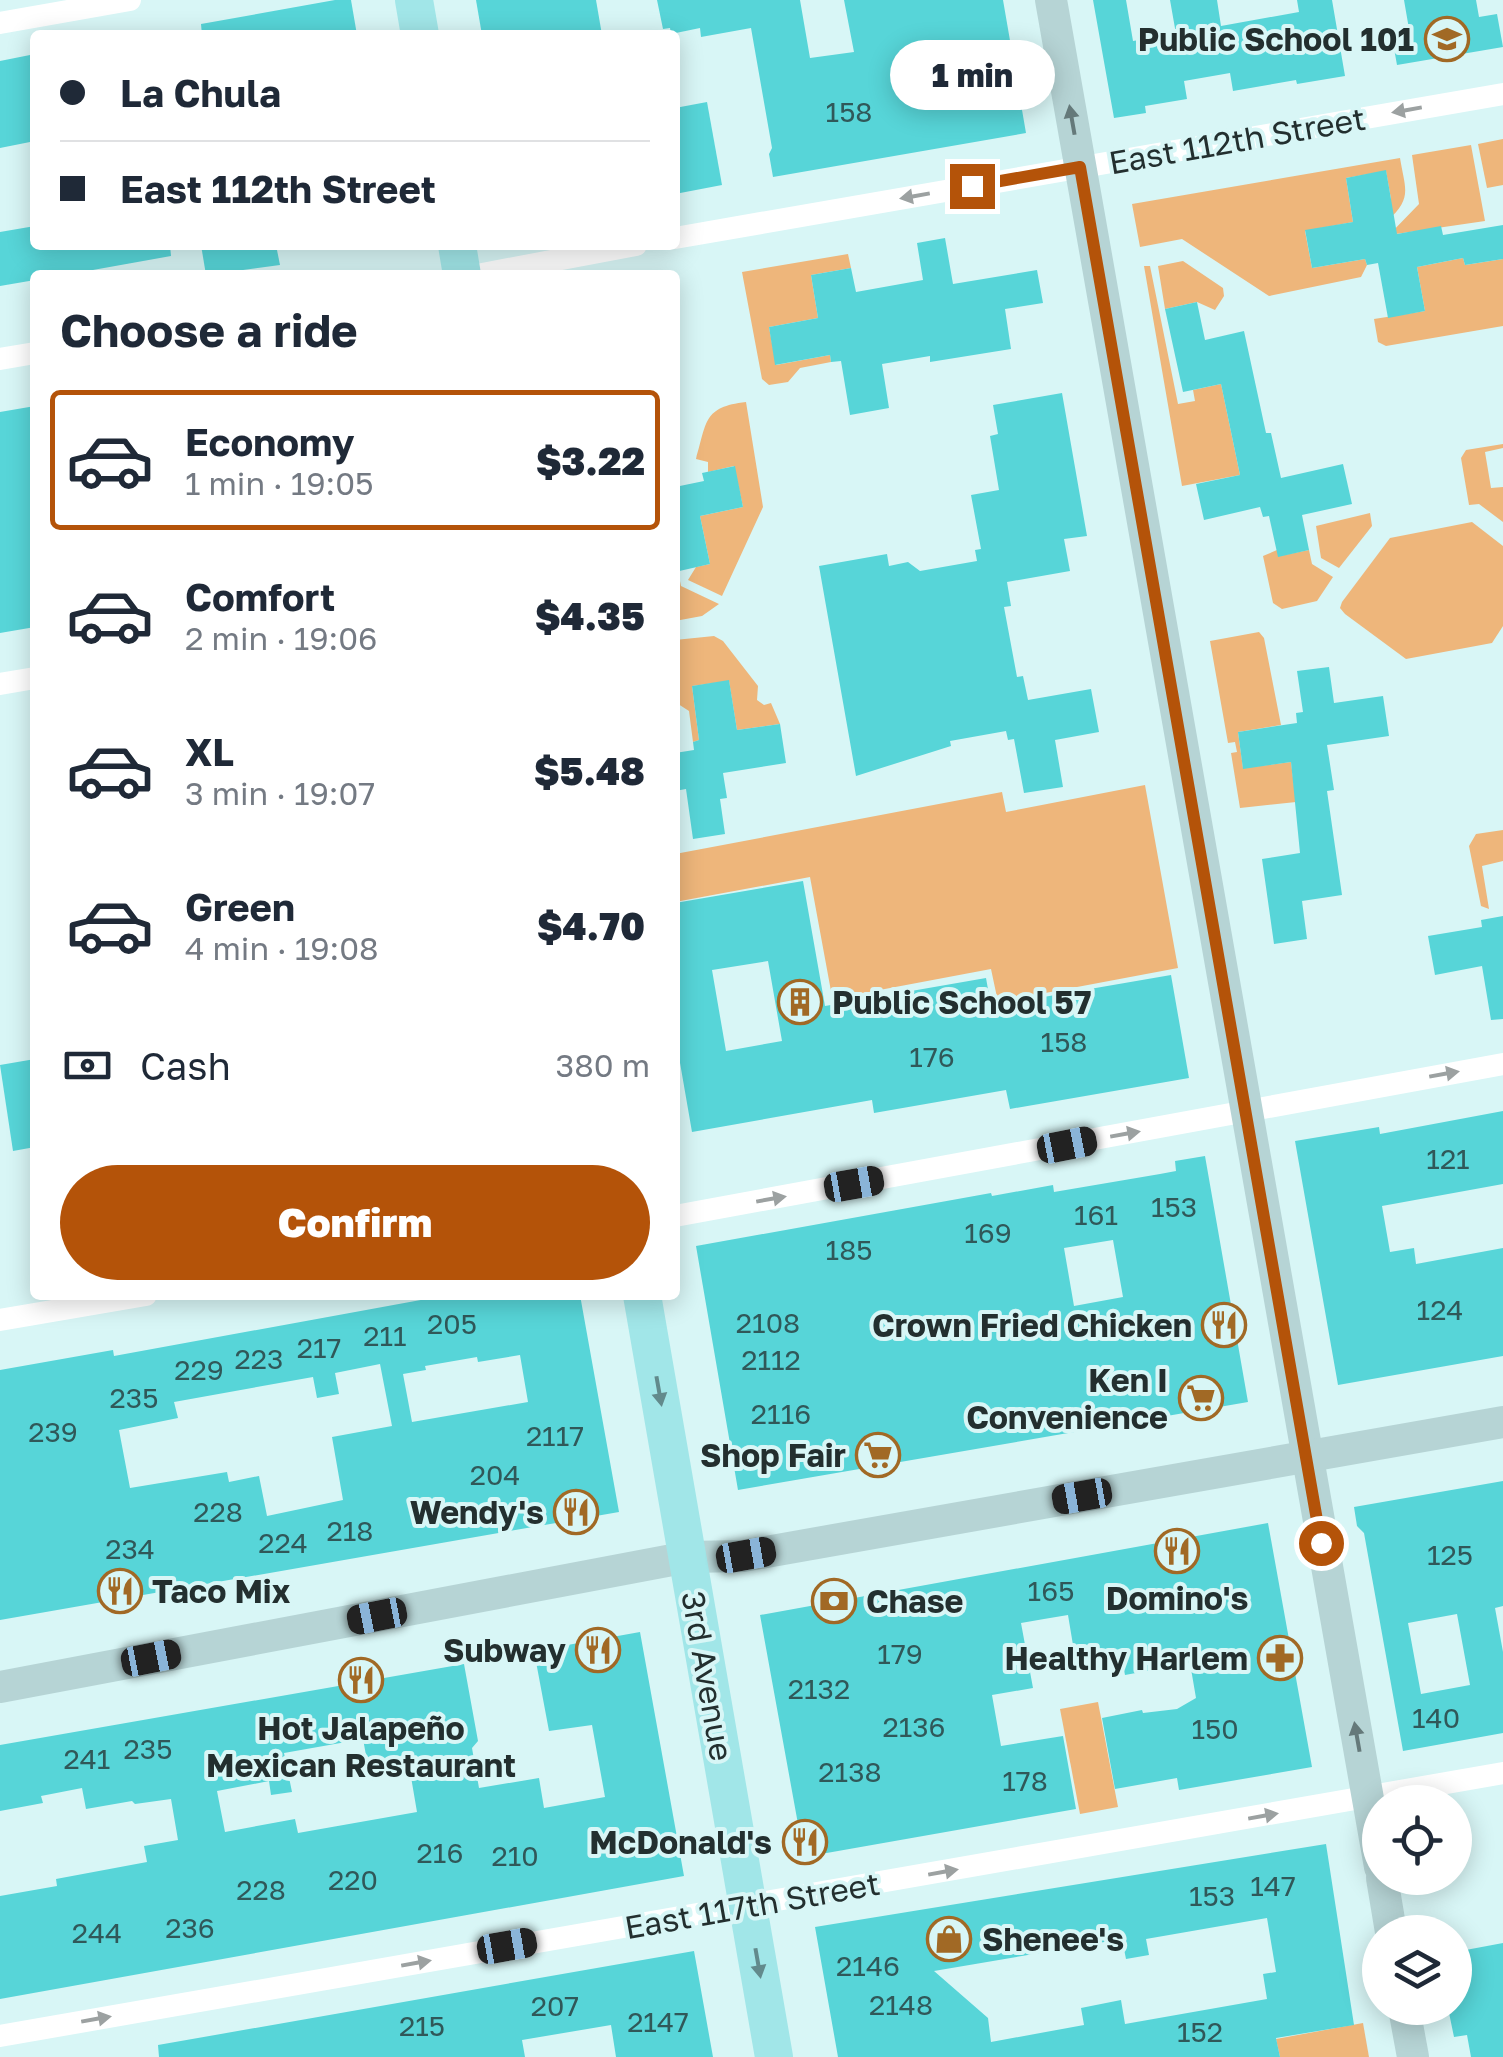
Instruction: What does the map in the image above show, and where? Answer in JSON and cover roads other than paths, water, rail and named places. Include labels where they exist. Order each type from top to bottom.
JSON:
[{"type":"main road","points":[[414,0],[419,30]]},
{"type":"main road","points":[[1051,0],[1366,1785]]},
{"type":"main road","name":"3rd Avenue","points":[[643,1300],[774,2057]]},
{"type":"main road","points":[[0,1687],[688,1557],[746,1555],[1503,1422]]},
{"type":"main road","points":[[1407,2025],[1413,2057]]},
{"type":"street","points":[[0,23],[130,0]]},
{"type":"street","name":"East 112th Street","points":[[680,237],[1503,94]]},
{"type":"street","points":[[504,270],[610,250]]},
{"type":"street","points":[[0,359],[30,354]]},
{"type":"street","points":[[0,684],[30,679]]},
{"type":"street","points":[[680,1215],[1503,1064]]},
{"type":"street","points":[[0,1320],[117,1300]]},
{"type":"street","name":"East 117th Street","points":[[1438,1785],[1503,1773]]},
{"type":"street","name":"East 117th Street","points":[[0,2036],[1362,1799]]},
{"type":"place","name":"Public School 101","points":[[1447,39]]},
{"type":"place","name":"Public School 57","points":[[800,1002]]},
{"type":"place","name":"Crown Fried Chicken","points":[[1224,1325]]},
{"type":"place","name":"Ken I Convenience","points":[[1201,1398]]},
{"type":"place","name":"Shop Fair","points":[[878,1455]]},
{"type":"place","name":"Wendy's","points":[[576,1512]]},
{"type":"place","name":"Domino's","points":[[1177,1551]]},
{"type":"place","name":"Taco Mix","points":[[120,1591]]},
{"type":"place","name":"Chase","points":[[834,1601]]},
{"type":"place","name":"Subway","points":[[598,1650]]},
{"type":"place","name":"Healthy Harlem","points":[[1280,1658]]},
{"type":"place","name":"Hot Jalapeño Mexican Restaurant","points":[[361,1680]]},
{"type":"place","name":"McDonald's","points":[[805,1842]]},
{"type":"place","name":"Shenee's","points":[[949,1939]]}]
